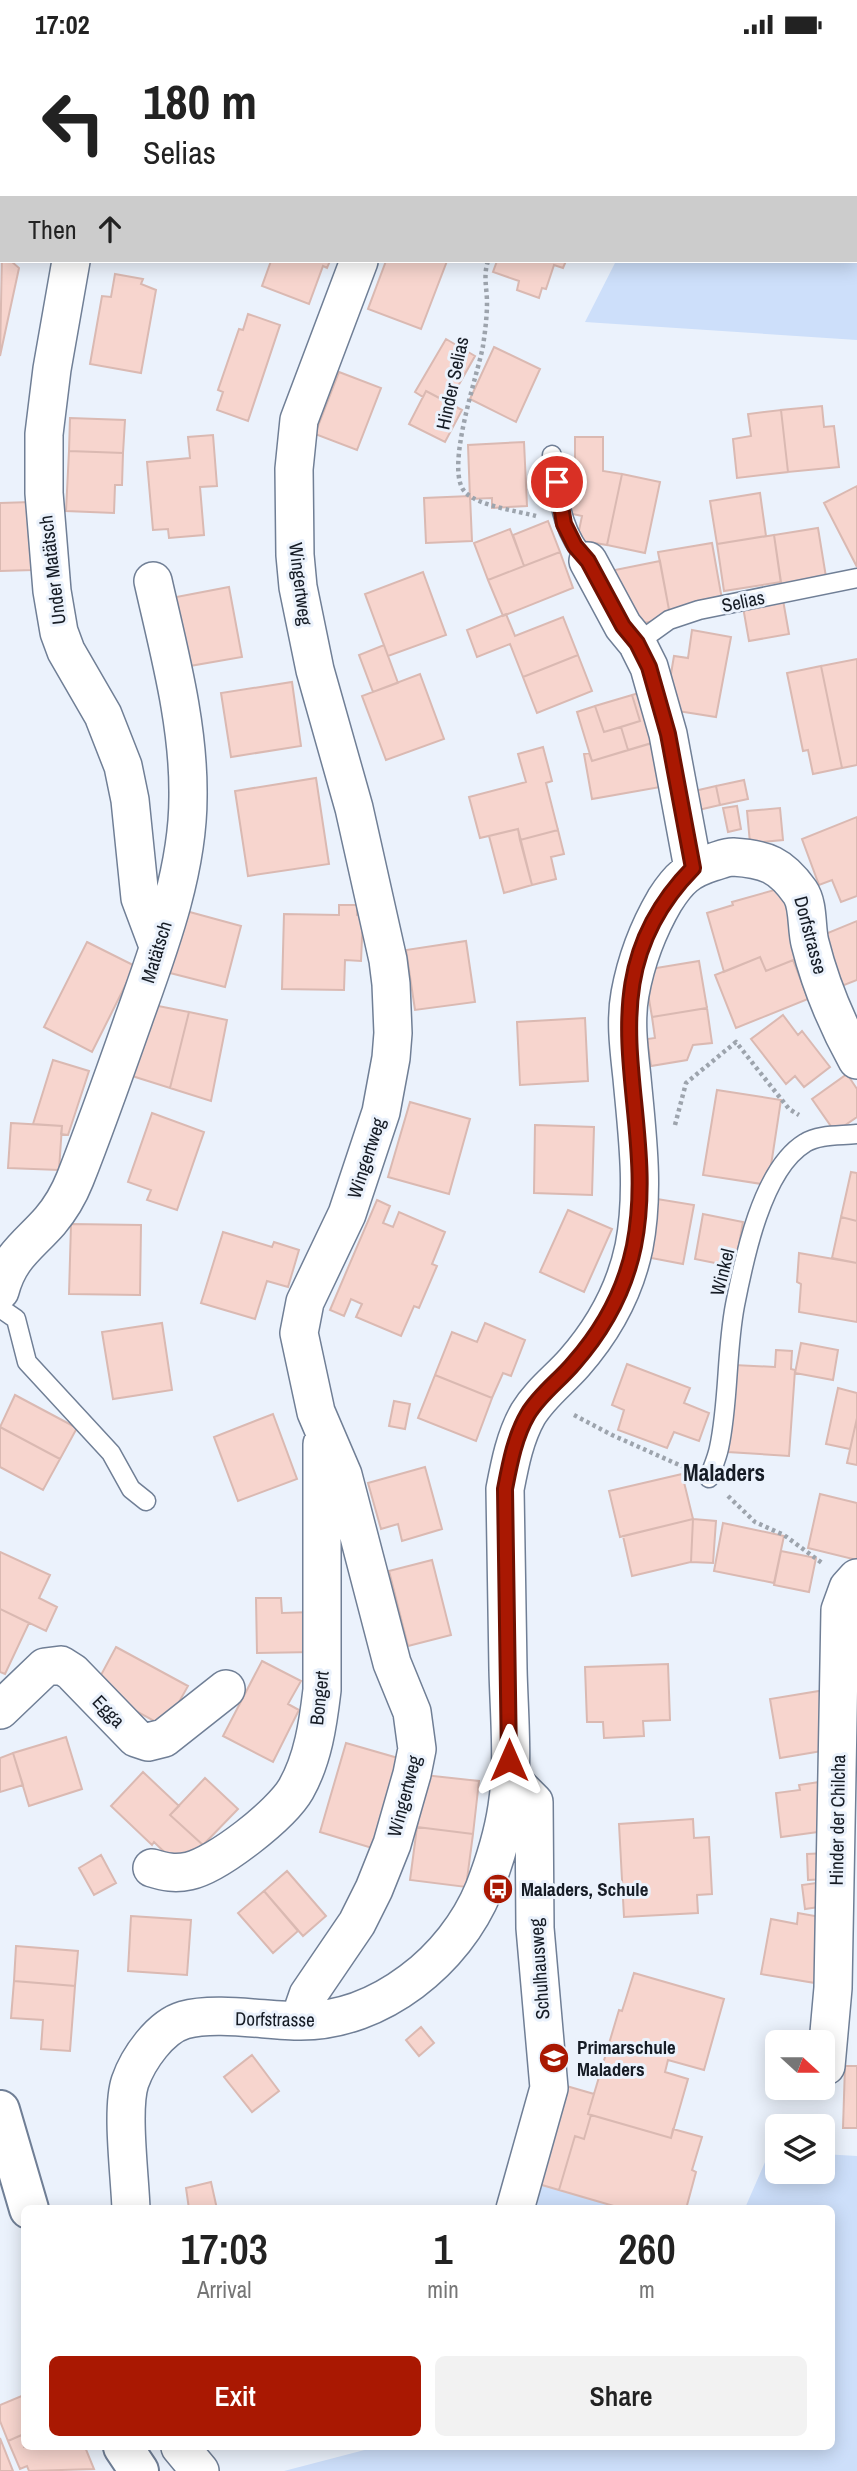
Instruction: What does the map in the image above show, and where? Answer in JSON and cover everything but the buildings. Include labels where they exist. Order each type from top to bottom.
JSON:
[{"type":"main road","points":[[0,2110],[28,2205]]},
{"type":"main road","points":[[124,2450],[139,2471]]},
{"type":"street","name":"Under Matätsch","points":[[71,263],[50,381],[44,434],[44,493],[52,591],[65,651],[103,715],[123,766],[130,800],[141,898],[158,946]]},
{"type":"street","name":"Wingertweg","points":[[299,2021],[308,1995],[352,1932],[374,1889],[392,1844],[417,1749],[412,1712],[388,1651],[348,1491],[321,1429],[301,1349],[299,1323],[305,1302],[347,1214],[364,1167],[387,1083],[393,1033],[388,960],[354,808],[313,660],[298,587],[295,555],[294,470],[299,420],[358,263]]},
{"type":"street","points":[[588,561],[649,667],[668,734],[693,868]]},
{"type":"street","name":"Matätsch","points":[[0,1291],[12,1260],[49,1222],[70,1190],[116,1070],[158,946],[184,849],[188,796],[179,700],[153,581]]},
{"type":"street","name":"Dorfstrasse","points":[[131,2205],[127,2112],[129,2084],[142,2056],[159,2036],[182,2020],[205,2017],[318,2021],[377,2002],[418,1977],[455,1939],[484,1890],[507,1807],[509,1777],[505,1489],[509,1464],[528,1413],[542,1394],[573,1365],[592,1342],[617,1298],[627,1272],[634,1246],[639,1197],[639,1162],[628,1033],[629,995],[640,952],[655,917],[672,889],[693,868],[729,857],[758,860],[785,872],[803,895],[810,943],[840,1029],[857,1061]]},
{"type":"street","name":"Bongert","points":[[152,1868],[170,1874],[191,1871],[244,1840],[294,1792],[307,1766],[317,1727],[322,1690],[321,1429]]},
{"type":"street","name":"Hinder der Chilcha","points":[[829,2030],[833,1988],[840,1610],[848,1588],[857,1578]]},
{"type":"street","name":"Egga","points":[[0,1710],[45,1667],[61,1665],[72,1672],[136,1738],[148,1742],[164,1738],[226,1689]]},
{"type":"street","name":"Schulhausweg","points":[[509,1777],[534,1802],[535,1928],[549,2088],[516,2205]]},
{"type":"street","points":[[182,2450],[200,2471]]},
{"type":"lane","points":[[552,455],[564,524],[575,546],[588,561]]},
{"type":"lane","name":"Selias","points":[[637,643],[669,620],[699,610],[857,577]]},
{"type":"lane","name":"Winkel","points":[[709,1478],[719,1450],[734,1307],[758,1212],[769,1188],[789,1157],[805,1143],[818,1138],[857,1134]]},
{"type":"lane","points":[[0,1308],[16,1319],[27,1362],[110,1453],[131,1489],[146,1501]]},
{"type":"path","name":"Hinder Selias","points":[[487,263],[484,274],[487,304],[482,347],[467,400],[461,443],[460,483],[466,493],[482,502],[564,524]]},
{"type":"path","points":[[674,1129],[686,1083],[736,1042],[789,1109],[834,1137]]},
{"type":"shaded area","points":[[615,263],[857,263],[857,340],[585,322]]},
{"type":"shaded area","points":[[835,2155],[857,2156],[857,2471],[284,2471],[364,2450],[835,2450],[835,2205],[746,2205],[765,2162],[765,2184],[835,2184]]},
{"type":"shaded area","points":[[535,2183],[613,2205],[528,2205]]},
{"type":"place","name":"Maladers, Schule","points":[[498,1889]]},
{"type":"place","name":"Primarschule Maladers","points":[[554,2058]]},
{"type":"district","name":"Maladers","points":[[724,1472]]},
{"type":"route","points":[[509,1760],[505,1489],[509,1464],[528,1413],[542,1394],[573,1365],[592,1342],[617,1298],[627,1272],[634,1246],[639,1197],[639,1162],[628,1033],[629,995],[640,952],[655,917],[672,889],[693,868],[668,734],[649,667],[564,524],[557,482]]}]
